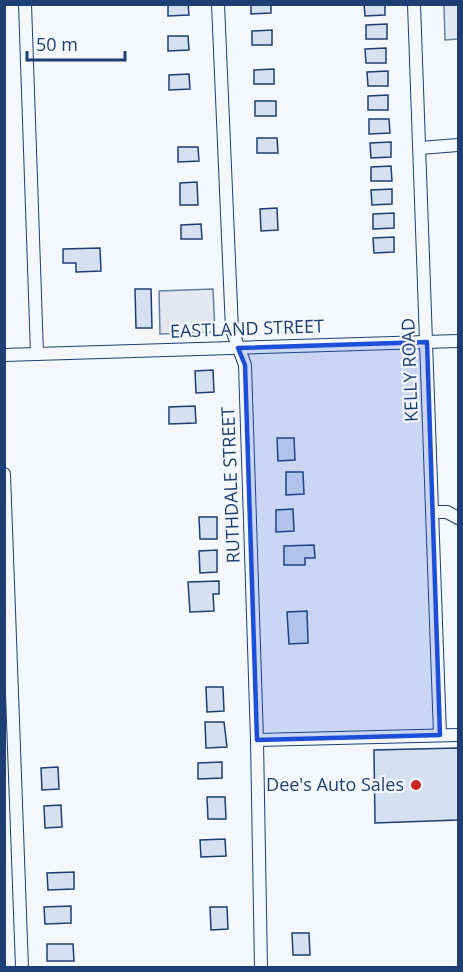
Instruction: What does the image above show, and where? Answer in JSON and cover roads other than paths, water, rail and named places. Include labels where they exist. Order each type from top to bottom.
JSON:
[{"type":"street","points":[[24,4],[37,354]]},
{"type":"street","name":"RUTHDALE STREET","points":[[218,4],[232,330],[245,365],[257,740],[261,968]]},
{"type":"street","name":"KELLY ROAD","points":[[414,4],[440,735]]},
{"type":"street","points":[[420,148],[459,145]]},
{"type":"street","name":"EASTLAND STREET","points":[[4,355],[459,341]]},
{"type":"street","points":[[4,474],[21,968]]},
{"type":"street","points":[[433,512],[447,512],[459,518]]},
{"type":"street","points":[[257,740],[459,735]]},
{"type":"place","name":"Dee's Auto Sales","points":[[416,785]]}]
